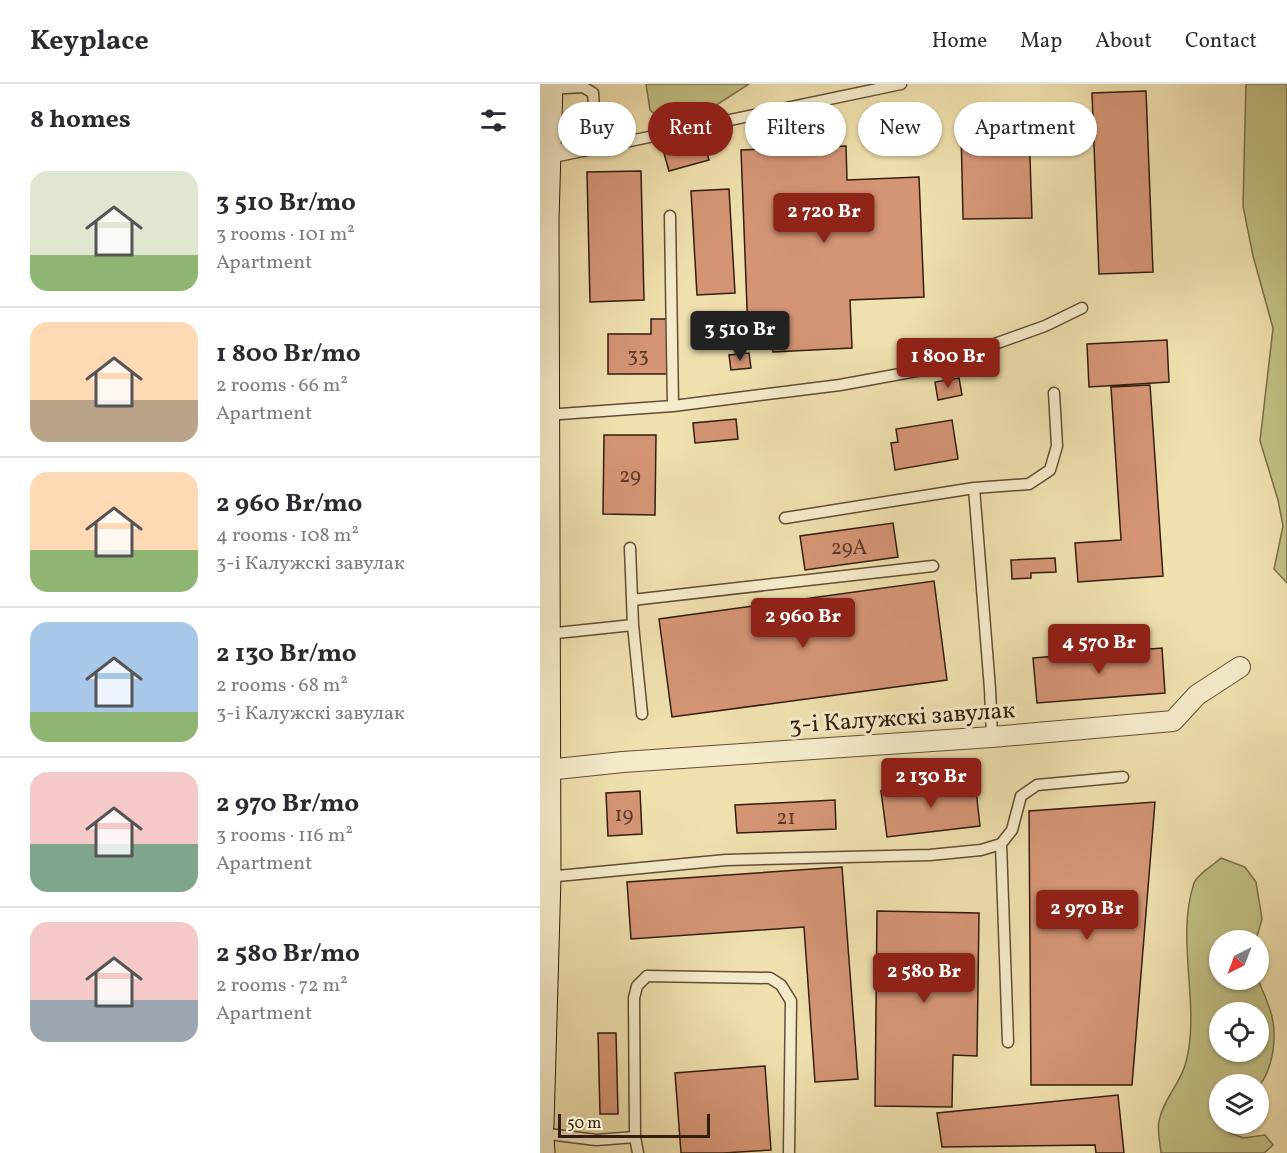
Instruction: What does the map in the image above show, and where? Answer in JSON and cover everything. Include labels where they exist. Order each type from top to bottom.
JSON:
[{"type":"street","points":[[540,1125],[547,877],[544,808],[547,770],[546,416],[542,220],[546,159],[546,87]]},
{"type":"street","name":"3-і Калужскі завулак","points":[[547,770],[623,762],[992,737],[1173,721],[1197,694],[1240,667]]},
{"type":"street","points":[[540,1138],[541,1153]]},
{"type":"lane","points":[[546,159],[901,84]]},
{"type":"lane","points":[[546,87],[583,87],[593,93],[595,118],[592,126],[584,135],[546,159]]},
{"type":"lane","points":[[669,216],[674,406]]},
{"type":"lane","points":[[546,416],[674,406],[840,385],[921,370],[1045,326],[1082,308]]},
{"type":"lane","points":[[785,518],[974,488],[1029,484],[1050,470],[1057,446],[1054,393]]},
{"type":"lane","points":[[974,488],[992,737]]},
{"type":"lane","points":[[630,548],[633,625],[642,714]]},
{"type":"lane","points":[[632,600],[933,566]]},
{"type":"lane","points":[[547,634],[633,625]]},
{"type":"lane","points":[[547,877],[726,860],[930,855],[981,850],[1001,844],[1012,830],[1021,796],[1037,784],[1123,777]]},
{"type":"lane","points":[[1001,844],[1008,1042]]},
{"type":"lane","points":[[638,1153],[634,998],[638,987],[647,976],[770,978],[782,985],[791,1001],[789,1153]]},
{"type":"lane","points":[[540,1133],[596,1140],[636,1137]]},
{"type":"shaded area","points":[[646,84],[749,84],[721,102],[649,102]]},
{"type":"shaded area","points":[[1246,84],[1287,84],[1287,583],[1274,569],[1283,526],[1278,500],[1260,441],[1273,328],[1253,256],[1243,206]]},
{"type":"shaded area","points":[[1221,858],[1245,867],[1256,882],[1262,919],[1259,930],[1209,930],[1209,990],[1262,990],[1267,1002],[1209,1002],[1209,1062],[1269,1062],[1269,1007],[1274,1029],[1273,1050],[1266,1074],[1209,1074],[1209,1134],[1233,1134],[1243,1138],[1265,1135],[1273,1145],[1264,1153],[1161,1153],[1158,1132],[1161,1113],[1184,1070],[1190,1040],[1187,927],[1194,883],[1202,873]]},
{"type":"building","points":[[1146,91],[1153,272],[1099,274],[1094,156],[1097,156],[1097,102],[1092,102],[1092,93]]},
{"type":"building","points":[[846,146],[847,180],[919,177],[924,297],[850,300],[852,348],[773,352],[772,333],[748,334],[741,150],[745,150],[745,156],[846,156]]},
{"type":"building","points":[[665,156],[708,156],[709,160],[669,171]]},
{"type":"building","points":[[962,156],[1030,156],[1032,218],[963,219]]},
{"type":"building","points":[[641,171],[644,300],[590,302],[587,172]]},
{"type":"building","points":[[729,189],[735,293],[697,295],[691,191]]},
{"type":"building","points":[[651,319],[668,319],[669,374],[608,374],[608,334],[651,334]]},
{"type":"building","points":[[1167,340],[1169,382],[1089,387],[1087,344]]},
{"type":"building","points":[[749,353],[751,368],[731,370],[729,355]]},
{"type":"building","points":[[959,378],[962,395],[938,400],[935,382]]},
{"type":"building","points":[[1150,385],[1163,576],[1078,582],[1075,543],[1121,540],[1111,387]]},
{"type":"building","points":[[736,419],[738,439],[695,443],[693,423]]},
{"type":"building","points":[[952,420],[958,459],[895,470],[891,443],[898,442],[896,429]]},
{"type":"building","points":[[604,435],[656,435],[655,515],[603,514]]},
{"type":"building","points":[[893,523],[898,557],[805,570],[800,536]]},
{"type":"building","points":[[1055,558],[1056,572],[1031,573],[1031,578],[1012,579],[1011,560]]},
{"type":"building","points":[[934,581],[947,680],[672,717],[659,619]]},
{"type":"building","points":[[1162,648],[1165,693],[1037,703],[1033,658]]},
{"type":"building","points":[[975,781],[980,826],[887,837],[881,791]]},
{"type":"building","points":[[640,791],[642,834],[608,836],[606,793]]},
{"type":"building","points":[[835,800],[836,829],[737,833],[735,805]]},
{"type":"building","points":[[1155,802],[1132,1085],[1031,1085],[1029,811]]},
{"type":"building","points":[[842,867],[858,1079],[815,1082],[804,927],[631,939],[627,882]]},
{"type":"building","points":[[877,911],[979,913],[977,1056],[953,1055],[952,1107],[875,1106]]},
{"type":"building","points":[[598,1033],[616,1033],[618,1114],[600,1114]]},
{"type":"building","points":[[765,1066],[771,1150],[681,1153],[675,1073]]},
{"type":"building","points":[[1118,1095],[1124,1153],[1096,1153],[1095,1145],[942,1147],[937,1113]]}]
